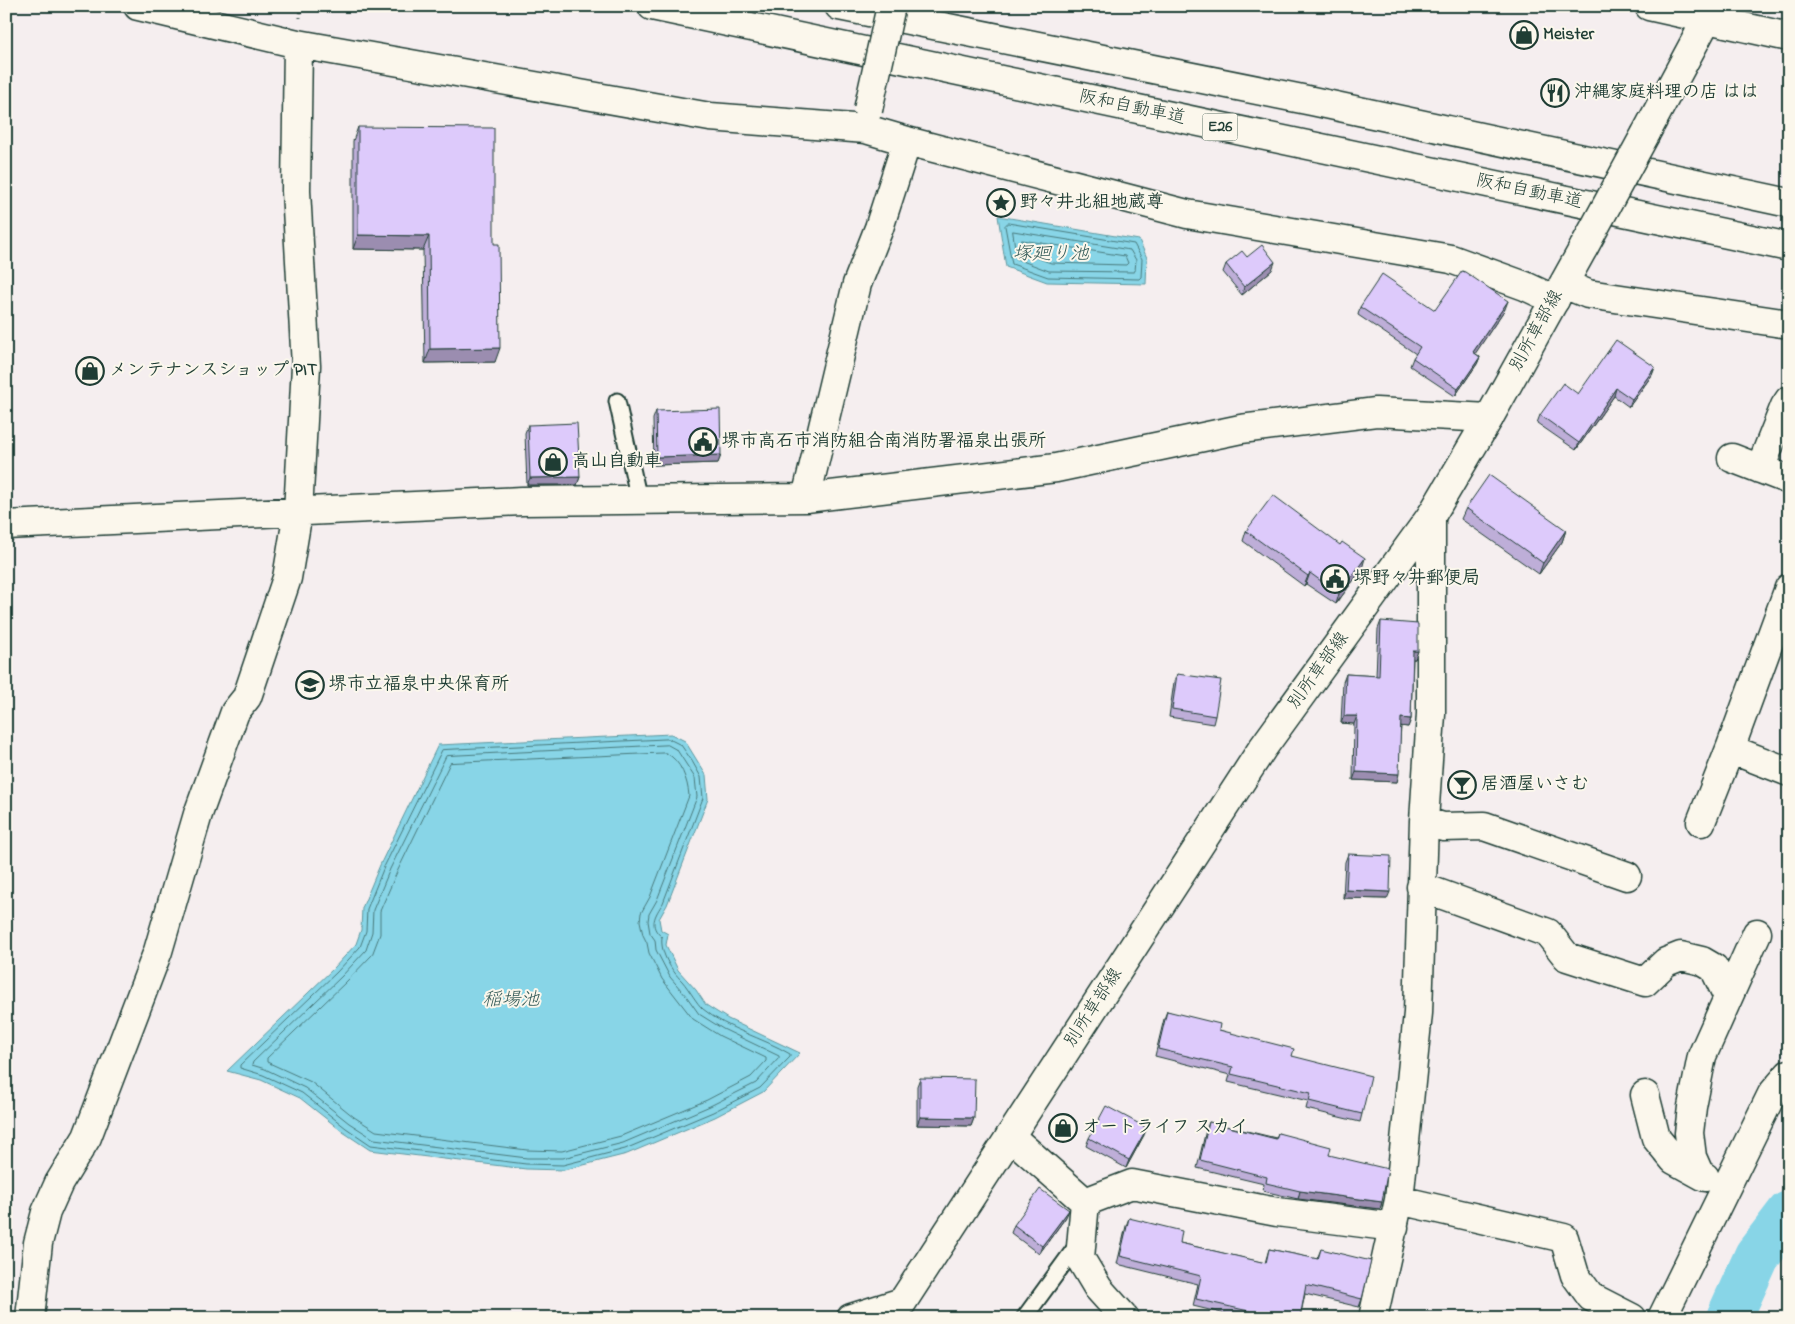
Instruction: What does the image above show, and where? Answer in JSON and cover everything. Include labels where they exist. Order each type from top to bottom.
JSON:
[{"type":"main road","points":[[138,6],[298,44],[710,117],[867,119],[907,141],[1187,214],[1451,259],[1525,286],[1789,324]]},
{"type":"main road","name":"阪和自動車道","points":[[652,6],[1789,247]]},
{"type":"main road","points":[[839,6],[1322,103],[1789,203]]},
{"type":"main road","points":[[867,119],[891,6]]},
{"type":"main road","points":[[1649,6],[1710,13],[1789,37]]},
{"type":"main road","name":"別所草部線","points":[[896,1310],[1262,749],[1431,516],[1489,418],[1584,247],[1710,13]]},
{"type":"main road","points":[[30,1318],[38,1244],[46,1212],[60,1183],[87,1137],[158,950],[198,814],[236,712],[247,697],[287,578],[298,512],[306,366],[296,191],[298,44]]},
{"type":"main road","points":[[806,498],[857,284],[879,228],[907,141]]},
{"type":"main road","points":[[1760,469],[1789,400]]},
{"type":"main road","points":[[6,525],[522,501],[806,498],[1056,468],[1241,429],[1367,413],[1489,418]]},
{"type":"main road","points":[[1732,458],[1789,480]]},
{"type":"main road","points":[[1374,1318],[1399,1200],[1418,1013],[1424,821],[1431,714],[1431,516]]},
{"type":"main road","points":[[1701,822],[1789,588]]},
{"type":"main road","points":[[1730,749],[1789,772]]},
{"type":"main road","points":[[1424,821],[1443,827],[1484,826],[1627,876]]},
{"type":"main road","points":[[1422,887],[1548,932],[1567,956],[1645,982],[1666,962],[1681,956],[1702,961],[1714,968],[1728,997]]},
{"type":"main road","points":[[1699,1173],[1692,1157],[1689,1133],[1702,1056],[1758,933]]},
{"type":"main road","points":[[1662,1318],[1772,1094],[1789,1074]]},
{"type":"main road","points":[[1645,1095],[1656,1138],[1674,1160],[1726,1189]]},
{"type":"main road","points":[[1010,1136],[1085,1202]]},
{"type":"main road","points":[[1085,1202],[1132,1184],[1278,1212],[1394,1227]]},
{"type":"main road","points":[[1399,1200],[1564,1238],[1576,1274],[1590,1297],[1632,1318]]},
{"type":"main road","points":[[1085,1202],[1080,1258],[1098,1288],[1125,1318]]},
{"type":"main road","points":[[851,1318],[896,1310]]},
{"type":"lane","points":[[617,401],[639,500]]},
{"type":"lane","points":[[1024,1318],[1081,1241]]},
{"type":"water","name":"塚廻り池","points":[[998,216],[1139,240],[1147,258],[1146,284],[1047,282],[1006,267]]},
{"type":"water","name":"稲場池","points":[[671,734],[685,741],[706,775],[708,799],[667,905],[659,919],[661,930],[668,934],[666,945],[678,970],[696,990],[706,1005],[728,1019],[800,1053],[763,1092],[715,1117],[627,1154],[564,1170],[526,1169],[370,1150],[343,1132],[300,1098],[261,1080],[227,1071],[334,968],[356,944],[361,930],[362,908],[380,865],[438,745]]},
{"type":"building","points":[[358,127],[494,128],[494,244],[499,244],[500,348],[430,349],[429,236],[358,235]]},
{"type":"building","points":[[1262,245],[1275,262],[1244,287],[1226,264],[1242,251],[1247,257]]},
{"type":"building","points":[[1462,271],[1508,301],[1473,352],[1480,357],[1458,389],[1413,358],[1420,347],[1360,307],[1382,274],[1435,310]]},
{"type":"building","points":[[1616,340],[1655,367],[1632,399],[1616,388],[1579,443],[1540,415],[1563,383],[1578,394]]},
{"type":"building","points":[[720,409],[721,455],[657,457],[656,411]]},
{"type":"building","points":[[577,423],[580,477],[530,478],[528,425]]},
{"type":"building","points":[[1489,475],[1566,530],[1543,563],[1466,508]]},
{"type":"building","points":[[1273,495],[1340,545],[1342,542],[1365,558],[1339,594],[1310,573],[1308,576],[1246,531]]},
{"type":"building","points":[[1381,621],[1418,624],[1418,651],[1413,651],[1411,719],[1401,718],[1399,774],[1356,772],[1357,716],[1344,716],[1346,674],[1379,676]]},
{"type":"building","points":[[1177,674],[1221,680],[1215,716],[1172,709]]},
{"type":"building","points":[[1348,854],[1391,856],[1390,892],[1346,890]]},
{"type":"building","points":[[1167,1011],[1220,1024],[1219,1030],[1294,1049],[1292,1056],[1371,1076],[1362,1114],[1309,1101],[1311,1093],[1231,1074],[1233,1067],[1158,1049]]},
{"type":"building","points":[[920,1078],[975,1079],[974,1118],[920,1117]]},
{"type":"building","points":[[1106,1106],[1147,1128],[1129,1160],[1089,1138]]},
{"type":"building","points":[[1209,1122],[1276,1139],[1278,1133],[1331,1147],[1329,1155],[1388,1169],[1382,1202],[1300,1191],[1266,1183],[1267,1177],[1200,1160]]},
{"type":"building","points":[[1040,1189],[1069,1210],[1042,1246],[1014,1225]]},
{"type":"building","points":[[1129,1218],[1182,1231],[1180,1243],[1266,1263],[1269,1249],[1318,1259],[1321,1249],[1371,1261],[1362,1299],[1306,1285],[1300,1318],[1279,1318],[1196,1299],[1201,1276],[1120,1256]]},
{"type":"waterway","points":[[1729,1318],[1757,1256],[1789,1214]]},
{"type":"place","name":"Meister","points":[[1524,35]]},
{"type":"place","name":"沖縄家庭料理の店 はは","points":[[1555,93]]},
{"type":"place","name":"野々井北組地蔵尊","points":[[1001,203]]},
{"type":"place","name":"メンテナンスショップ PIT","points":[[90,371]]},
{"type":"place","name":"堺市高石市消防組合南消防署福泉出張所","points":[[703,442]]},
{"type":"place","name":"高山自動車","points":[[553,462]]},
{"type":"place","name":"堺野々井郵便局","points":[[1335,579]]},
{"type":"place","name":"堺市立福泉中央保育所","points":[[310,685]]},
{"type":"place","name":"居酒屋いさむ","points":[[1462,785]]},
{"type":"place","name":"オートライフ スカイ","points":[[1063,1128]]}]
